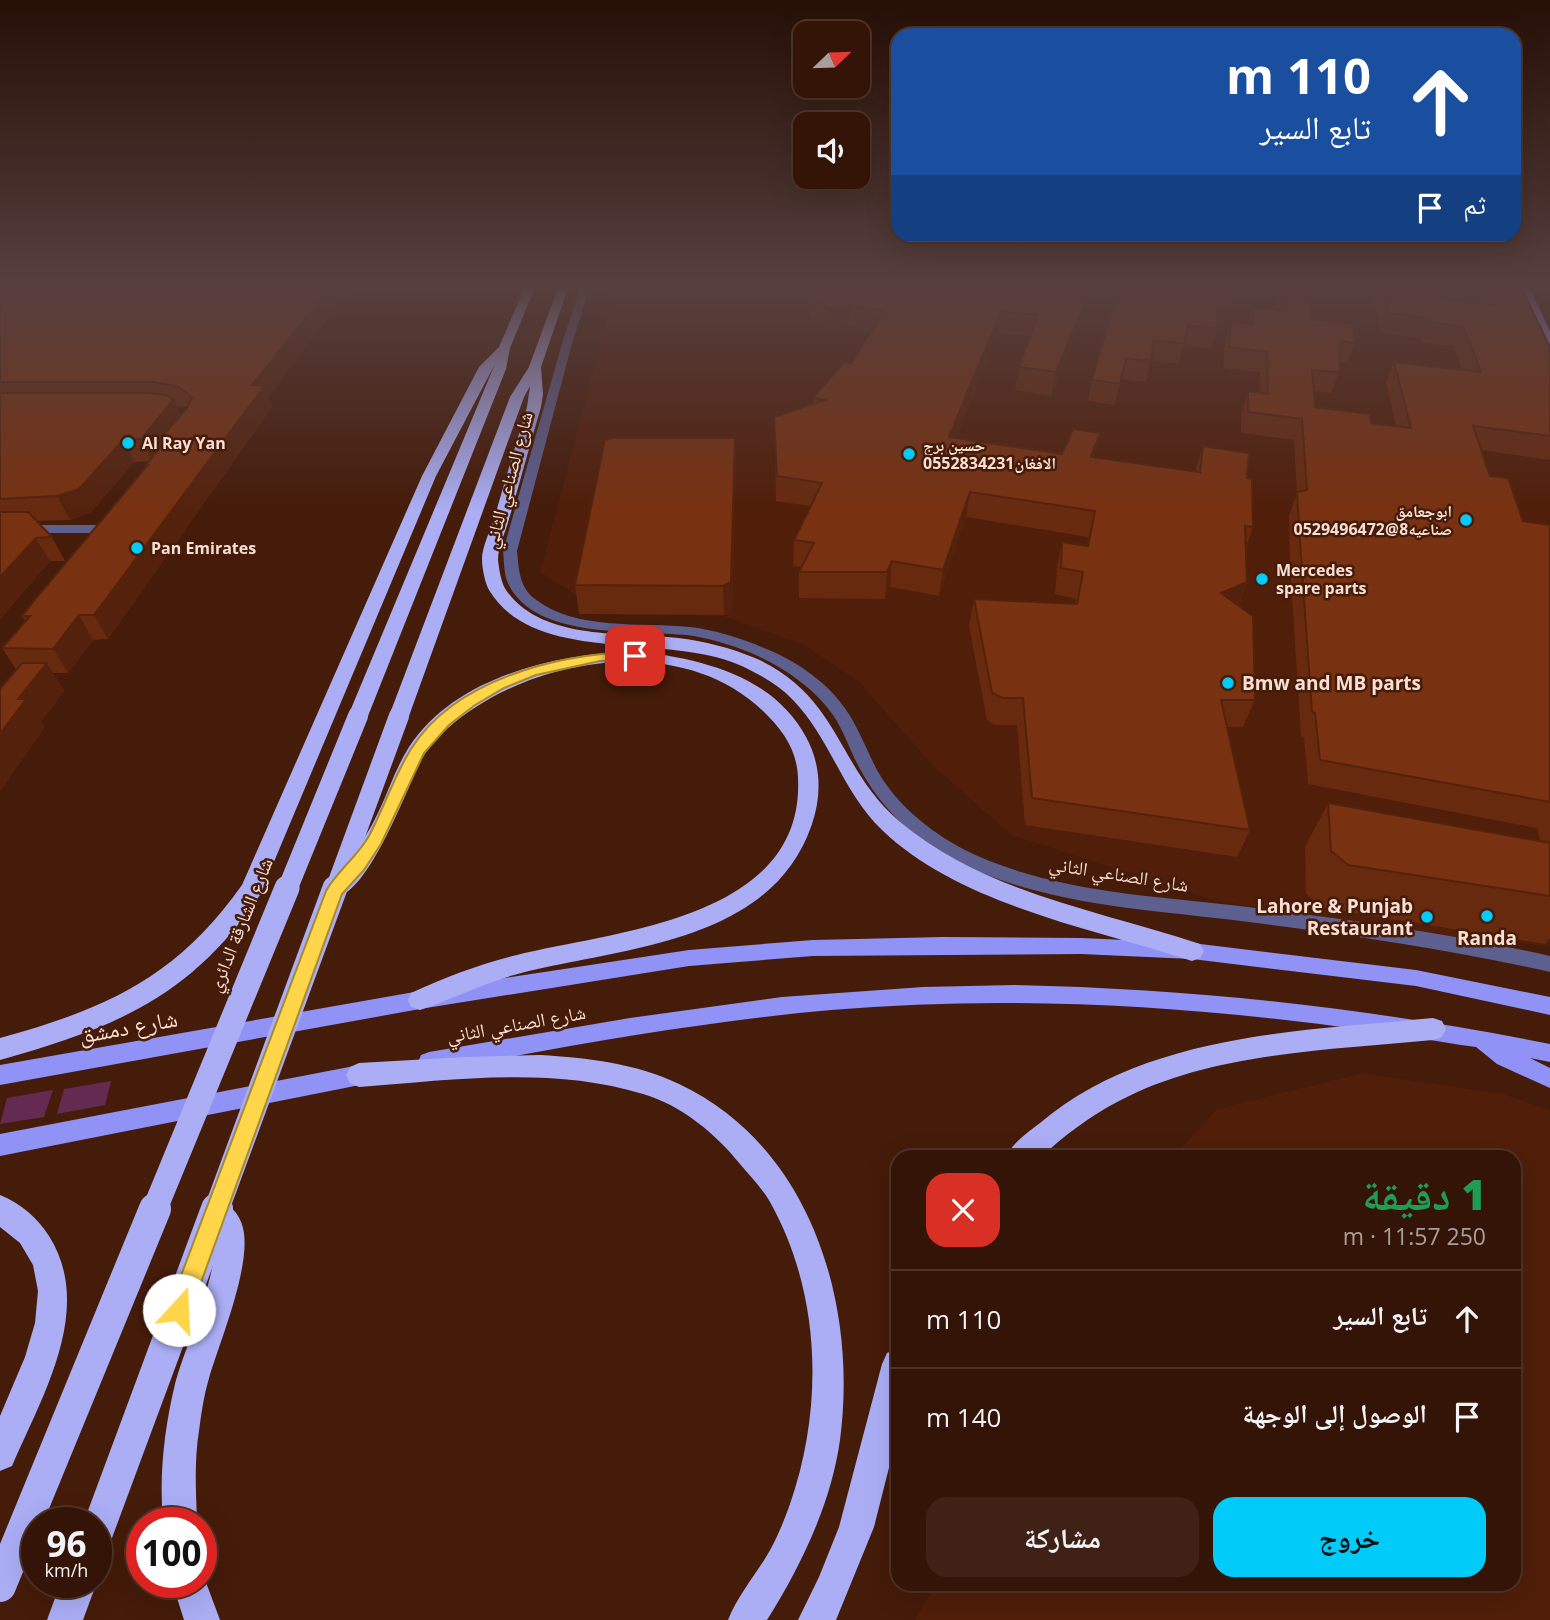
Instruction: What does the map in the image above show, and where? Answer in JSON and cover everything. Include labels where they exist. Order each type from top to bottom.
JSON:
[{"type":"highway","points":[[0,1049],[83,1024],[135,1001],[174,976],[208,948],[234,918],[252,889],[429,475],[485,367],[491,361]]},
{"type":"highway","name":"شارع الشارقة الدائري","points":[[0,1586],[502,361]]},
{"type":"highway","points":[[106,1507],[517,397],[537,361]]},
{"type":"highway","points":[[535,367],[537,394],[534,407],[490,558],[489,575],[495,587],[515,610],[531,620],[565,632],[680,643],[727,655],[771,673],[806,700],[828,732],[855,784],[888,824],[936,860],[1023,899],[1192,951]]},
{"type":"highway","points":[[335,891],[375,840],[418,750],[444,722],[470,702],[499,685],[531,672],[600,657],[668,659],[700,666],[730,677],[756,692],[778,711],[795,733],[806,758],[810,784],[807,813],[795,841],[776,869],[737,902],[713,916],[653,936],[495,969],[444,987],[420,1000]]},
{"type":"highway","points":[[1029,1150],[1076,1111],[1122,1085],[1172,1065],[1224,1052],[1433,1029]]},
{"type":"highway","points":[[359,1075],[557,1068],[602,1072],[645,1082],[685,1100],[722,1125],[756,1157],[784,1196],[807,1241],[822,1292],[829,1349],[828,1411],[815,1475],[792,1541],[758,1605],[746,1620]]},
{"type":"highway","points":[[0,1209],[19,1219],[38,1238],[51,1266],[54,1291],[52,1323],[44,1348],[0,1454]]},
{"type":"highway","points":[[179,1507],[178,1480],[192,1382],[222,1289],[229,1248],[229,1229],[216,1211]]},
{"type":"highway","points":[[816,1620],[848,1550],[864,1502],[891,1392]]},
{"type":"highway","points":[[65,1620],[73,1598]]},
{"type":"highway","points":[[195,1598],[202,1620]]},
{"type":"main road","name":"شارع الصناعي الثاني","points":[[265,1029],[420,1000],[689,958],[813,948],[957,945],[1192,951],[1416,978],[1550,1006]]},
{"type":"main road","name":"شارع الصناعي الثاني","points":[[0,1145],[359,1075],[696,1017],[891,997],[1100,995],[1204,1000],[1295,1009],[1433,1029],[1550,1053]]},
{"type":"main road","name":"شارع دمشق","points":[[0,1075],[265,1029]]},
{"type":"main road","points":[[1478,1038],[1505,1057],[1550,1078]]},
{"type":"street","name":"شارع الصناعي الثاني","points":[[562,361],[510,551],[509,566],[513,581],[523,596],[537,607],[555,616],[601,626],[695,632],[753,649],[782,663],[811,682],[832,702],[848,726],[874,780],[907,818],[931,838],[957,853],[1010,875],[1073,893],[1355,930],[1487,950],[1550,964]]},
{"type":"street","points":[[0,529],[103,529]]},
{"type":"shaded area","points":[[596,361],[1539,361],[1550,385],[1550,946],[1418,933],[1213,900],[1011,835],[934,767],[858,681],[802,644],[723,616],[590,604],[540,572]]},
{"type":"shaded area","points":[[1363,1073],[1503,1094],[1550,1110],[1550,1620],[915,1620],[932,1591],[1521,1591],[1521,1150],[1179,1150],[1217,1109]]},
{"type":"shaded area","points":[[111,1081],[105,1105],[57,1114],[64,1089]]},
{"type":"shaded area","points":[[53,1090],[44,1117],[0,1124],[7,1098]]},
{"type":"building","points":[[0,361],[272,361],[252,385],[265,385],[94,615],[79,615],[53,649],[2,648],[30,616],[22,616],[37,597],[148,465],[168,438],[161,438],[187,408],[192,397],[177,386],[152,382],[0,382]]},
{"type":"building","points":[[853,361],[981,361],[949,437],[1062,454],[1073,429],[1100,433],[1091,457],[1200,472],[1203,446],[1249,453],[1247,478],[1252,479],[1253,527],[1245,526],[1247,582],[1221,593],[1253,616],[1255,700],[1221,700],[1250,830],[1032,798],[1023,698],[1002,698],[992,693],[974,599],[1077,604],[1083,572],[1061,568],[1062,542],[1088,546],[1095,511],[970,492],[943,570],[892,561],[887,572],[799,572],[814,543],[794,540],[822,483],[777,476],[774,417],[824,400],[813,398],[844,362],[851,363]]},
{"type":"building","points":[[1021,361],[1061,361],[1056,372],[1019,367]]},
{"type":"building","points":[[1098,361],[1125,361],[1120,384],[1092,380]]},
{"type":"building","points":[[1267,361],[1340,361],[1339,372],[1312,370],[1315,407],[1370,414],[1371,423],[1411,428],[1394,362],[1481,372],[1477,361],[1550,361],[1550,436],[1473,426],[1490,476],[1508,478],[1523,521],[1550,525],[1550,802],[1320,760],[1315,713],[1312,712],[1297,492],[1307,490],[1302,419],[1248,412],[1248,391],[1268,394]]},
{"type":"building","points":[[0,393],[151,393],[174,399],[141,439],[124,439],[79,489],[57,496],[0,499]]},
{"type":"building","points":[[735,438],[731,582],[723,586],[575,585],[605,440]]},
{"type":"building","points":[[0,512],[28,512],[52,537],[36,538],[0,577]]},
{"type":"building","points":[[22,663],[47,663],[18,699],[26,699],[0,734],[0,689]]},
{"type":"building","points":[[1328,803],[1550,843],[1550,896],[1348,865],[1331,851]]},
{"type":"place","name":"Al Ray Yan","points":[[128,443]]},
{"type":"place","name":"حسين برج الافغان0552834231","points":[[909,454]]},
{"type":"place","name":"ابوجعامق صناعيه8@0529496472","points":[[1466,520]]},
{"type":"place","name":"Pan Emirates","points":[[137,548]]},
{"type":"place","name":"Mercedes spare parts","points":[[1262,579]]},
{"type":"place","name":"Bmw and MB parts","points":[[1228,683]]},
{"type":"place","name":"Randa","points":[[1487,916]]},
{"type":"place","name":"Lahore & Punjab Restaurant","points":[[1427,917]]},
{"type":"route","points":[[179,1310],[335,891],[375,840],[418,750],[444,722],[499,685],[565,662],[635,656]]}]
